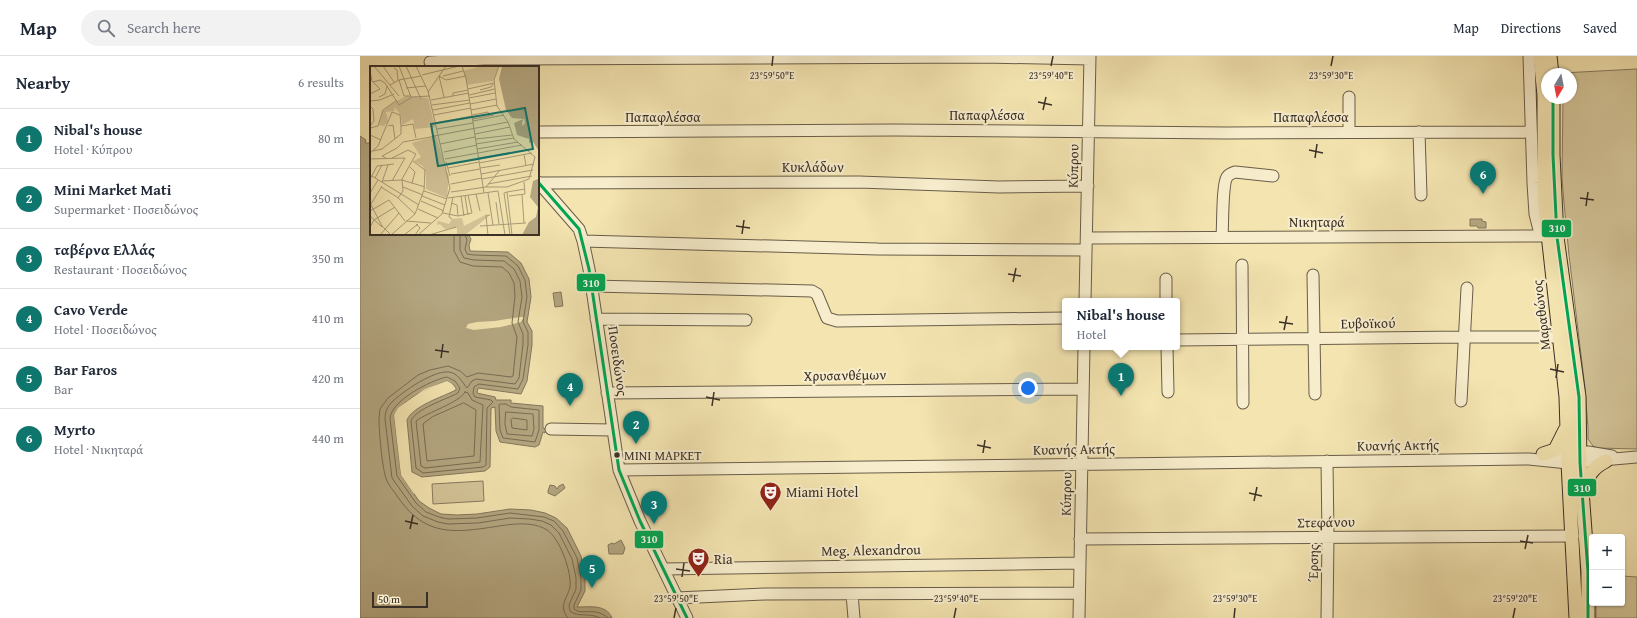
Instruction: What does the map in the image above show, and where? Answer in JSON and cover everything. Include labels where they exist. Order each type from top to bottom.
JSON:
[{"type":"main road","name":"Μαραθώνος","points":[[1540,56],[1544,95],[1544,198],[1560,338],[1567,422],[1574,458],[1583,491],[1588,565],[1588,618]]},
{"type":"main road","points":[[1550,56],[1551,68]]},
{"type":"main road","name":"Μαραθώνος","points":[[1553,104],[1553,162],[1557,237],[1578,397],[1574,458],[1573,536],[1576,618]]},
{"type":"main road","points":[[1543,454],[1555,450],[1558,446],[1564,434],[1567,422]]},
{"type":"main road","points":[[1583,491],[1592,470],[1598,464],[1606,460]]},
{"type":"street","points":[[1529,56],[1535,214],[1539,230],[1548,236]]},
{"type":"street","points":[[430,62],[484,58],[1090,58]]},
{"type":"street","name":"Κύπρου","points":[[1085,298],[1090,58]]},
{"type":"street","points":[[1349,97],[1349,132]]},
{"type":"street","name":"Παπαφλέσσα","points":[[539,132],[887,130],[1089,132],[1531,132]]},
{"type":"street","points":[[1419,132],[1421,195]]},
{"type":"street","points":[[1222,236],[1225,187],[1227,178],[1230,174],[1235,172],[1273,176]]},
{"type":"street","name":"Κυκλάδων","points":[[539,182],[859,182],[999,187],[1088,186]]},
{"type":"street","name":"Ποσειδώνος","points":[[539,183],[579,229],[583,241],[592,286],[619,470],[640,521],[687,618]]},
{"type":"street","name":"Νικηταρά","points":[[1087,238],[1222,236],[1548,236]]},
{"type":"street","points":[[583,241],[878,249],[1086,250]]},
{"type":"street","points":[[1242,265],[1242,403]]},
{"type":"street","points":[[1313,275],[1315,394]]},
{"type":"street","points":[[1166,279],[1166,298]]},
{"type":"street","points":[[592,286],[812,291],[817,294],[827,318],[837,321],[1062,318]]},
{"type":"street","points":[[1461,401],[1467,288]]},
{"type":"street","points":[[596,319],[746,320]]},
{"type":"street","name":"Ευβοϊκού","points":[[1180,340],[1465,336],[1560,338]]},
{"type":"street","name":"Κύπρου","points":[[1078,618],[1084,350]]},
{"type":"street","points":[[1167,350],[1168,392]]},
{"type":"street","name":"Χρυσανθέμων","points":[[607,393],[1083,389]]},
{"type":"street","points":[[551,429],[612,430]]},
{"type":"street","name":"Κυανής Ακτής","points":[[1528,459],[1543,454],[1574,458]]},
{"type":"street","points":[[1574,458],[1637,457]]},
{"type":"street","points":[[1574,458],[1606,460],[1620,458]]},
{"type":"street","name":"Κυανής Ακτής","points":[[619,470],[1574,458]]},
{"type":"street","name":"Έρσης","points":[[1326,461],[1328,536],[1327,618]]},
{"type":"street","name":"Στεφάνου","points":[[1080,539],[1328,536],[1573,536]]},
{"type":"street","name":"Meg. Alexandrou","points":[[663,569],[1080,563]]},
{"type":"street","points":[[677,598],[765,594],[1079,593]]},
{"type":"street","points":[[852,594],[854,618]]},
{"type":"shaded area","points":[[1637,69],[1637,449],[1598,448],[1593,446],[1588,439],[1585,388],[1569,255],[1562,178],[1563,104],[1577,104],[1577,72]]},
{"type":"shaded area","points":[[483,481],[484,501],[433,504],[432,484]]},
{"type":"shaded area","points":[[1625,576],[1637,577],[1637,618],[1596,618],[1596,606],[1625,606]]},
{"type":"water","points":[[360,136],[366,140],[365,143],[370,143],[370,235],[469,235],[471,239],[469,245],[470,251],[508,252],[521,263],[529,279],[531,297],[527,322],[532,331],[532,345],[527,381],[521,394],[478,388],[477,393],[495,397],[496,400],[511,400],[511,403],[543,406],[543,428],[546,429],[545,433],[543,432],[539,445],[535,447],[500,442],[496,431],[495,407],[491,408],[490,467],[485,471],[422,477],[412,472],[407,420],[415,410],[421,406],[456,390],[453,384],[447,381],[425,390],[411,398],[394,415],[401,475],[419,501],[441,514],[477,514],[510,509],[531,510],[545,513],[556,518],[567,528],[581,556],[585,577],[585,591],[577,607],[602,608],[606,610],[612,618],[360,618]]},
{"type":"water","points":[[1470,219],[1482,219],[1482,221],[1486,222],[1486,228],[1470,226]]},
{"type":"water","points":[[561,292],[563,306],[555,307],[553,293]]},
{"type":"water","points":[[563,484],[565,488],[555,496],[548,493],[550,485],[555,486],[557,489]]},
{"type":"water","points":[[621,540],[625,548],[623,554],[609,554],[608,545],[612,543],[614,544]]},
{"type":"pier","points":[[524,317],[521,322],[501,327],[474,330],[466,328],[468,324],[477,322]]},
{"type":"pier","points":[[447,381],[453,384],[447,383],[426,390],[400,410],[396,415],[403,474],[414,490],[414,494],[401,475],[394,415],[398,408],[425,389]]},
{"type":"transit line","name":"310","points":[[1553,104],[1553,155],[1557,237],[1579,397],[1580,463],[1588,572],[1588,618]]},
{"type":"transit line","name":"310","points":[[539,183],[579,229],[589,269],[619,470],[640,521],[687,618]]},
{"type":"place","name":"Myrto","points":[[1483,194]]},
{"type":"place","name":"Nibal's house","points":[[1121,396]]},
{"type":"place","name":"Cavo Verde","points":[[570,406]]},
{"type":"place","name":"Mini Market Mati","points":[[636,444]]},
{"type":"place","name":"ΜΙΝΙ ΜΑΡΚΕΤ","points":[[617,455]]},
{"type":"place","name":"Miami Hotel","points":[[770,512]]},
{"type":"place","name":"ταβέρνα Ελλάς","points":[[654,524]]},
{"type":"place","name":"Ria","points":[[699,578]]},
{"type":"place","name":"Bar Faros","points":[[592,588]]}]
